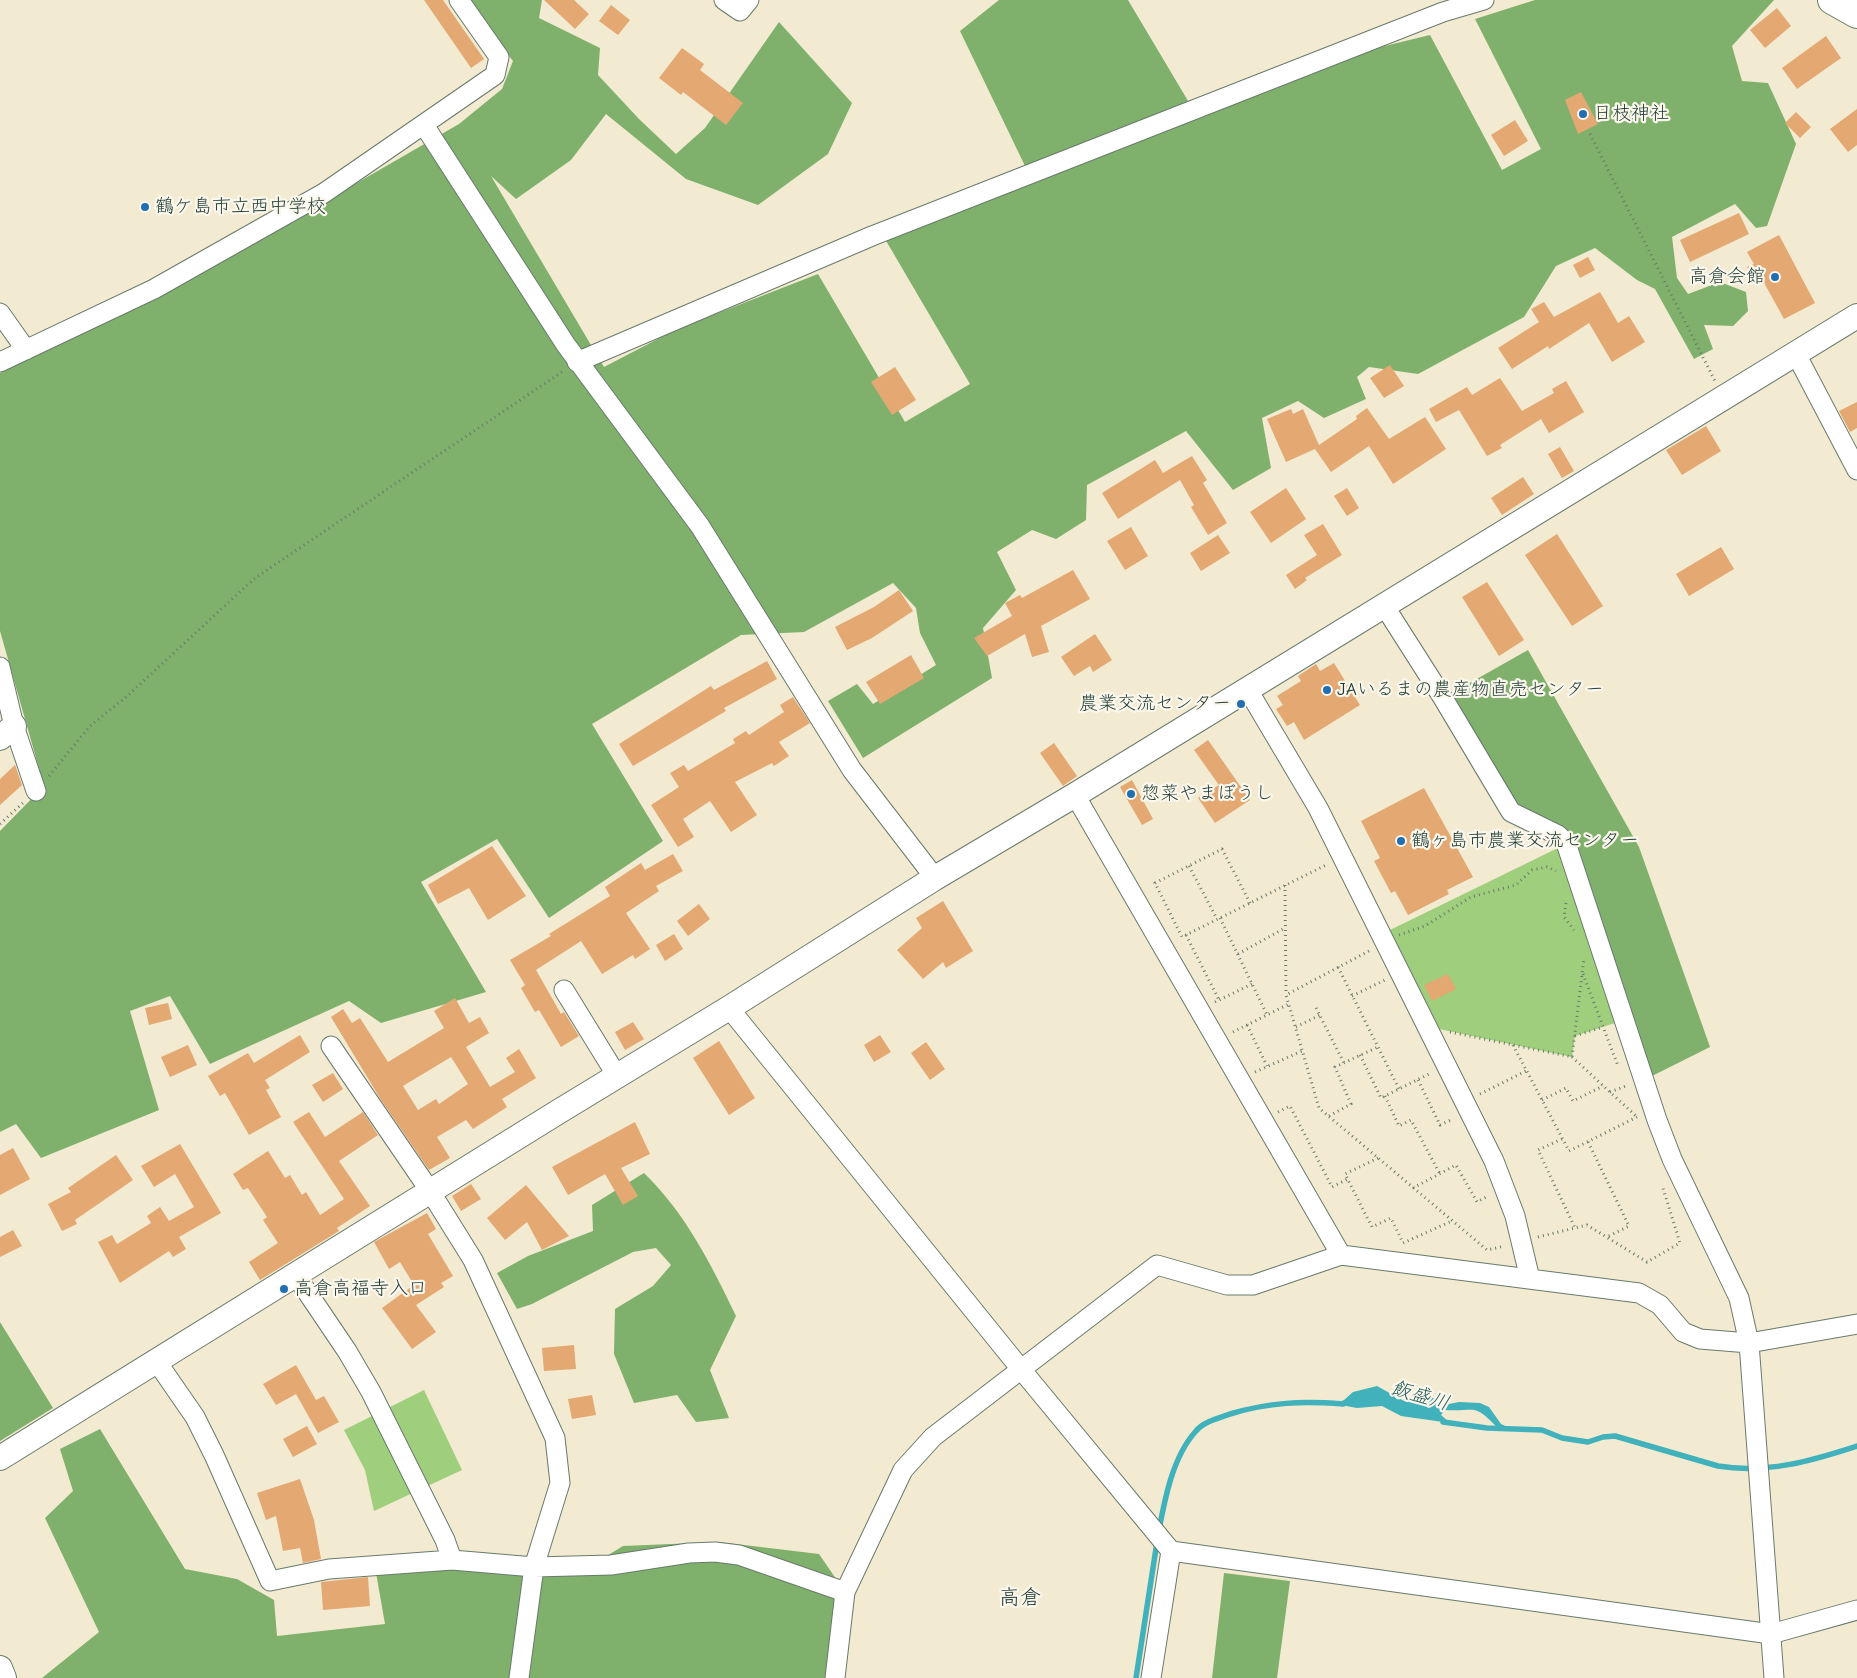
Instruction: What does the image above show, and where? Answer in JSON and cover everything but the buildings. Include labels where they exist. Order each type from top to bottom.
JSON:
[{"type":"main road","points":[[1832,0],[1857,14]]},
{"type":"street","points":[[0,362],[171,279],[324,193],[495,76],[499,57],[459,0]]},
{"type":"street","points":[[724,0],[740,12],[749,0]]},
{"type":"street","points":[[578,362],[872,236],[1444,12],[1484,0]]},
{"type":"street","points":[[424,126],[578,362],[700,526],[852,770],[935,878]]},
{"type":"street","points":[[0,313],[26,350]]},
{"type":"street","points":[[0,1458],[729,1008],[935,878],[1248,690],[1857,316]]},
{"type":"street","points":[[1796,354],[1857,470]]},
{"type":"street","points":[[1385,606],[1443,698],[1510,812],[1558,835],[1566,843],[1657,1120],[1672,1159],[1739,1298],[1749,1343],[1774,1678]]},
{"type":"street","points":[[0,667],[7,732],[36,790]]},
{"type":"street","points":[[1248,690],[1318,808],[1467,1106],[1505,1188],[1515,1216],[1530,1279]]},
{"type":"street","points":[[1075,795],[1341,1255]]},
{"type":"street","points":[[564,990],[617,1076]]},
{"type":"street","points":[[729,1008],[1020,1368],[1171,1551],[1771,1634],[1857,1610]]},
{"type":"street","points":[[331,1046],[430,1191],[473,1260],[555,1438],[560,1483],[534,1566],[519,1678]]},
{"type":"street","points":[[835,1678],[845,1592],[903,1470],[933,1437],[1020,1368],[1157,1265],[1226,1285],[1253,1285],[1341,1255],[1639,1293],[1660,1305],[1683,1332],[1700,1340],[1749,1343],[1857,1324]]},
{"type":"street","points":[[296,1274],[348,1351],[371,1392],[445,1540],[452,1560]]},
{"type":"street","points":[[157,1362],[195,1417],[270,1581],[329,1569],[452,1560],[534,1566],[611,1565],[689,1553],[714,1552],[739,1555],[845,1592]]},
{"type":"street","points":[[1151,1678],[1171,1551]]},
{"type":"street","points":[[0,1668],[4,1678]]},
{"type":"path","points":[[1590,134],[1724,398]]},
{"type":"path","points":[[0,824],[36,790],[90,726],[125,698],[255,578],[448,446],[578,362]]},
{"type":"path","points":[[1250,903],[1222,849],[1155,883],[1182,937],[1343,857]]},
{"type":"path","points":[[1189,866],[1238,954],[1267,1014]]},
{"type":"path","points":[[1385,942],[1410,930],[1425,926],[1471,897],[1516,885],[1538,868],[1546,867],[1558,872]]},
{"type":"path","points":[[1286,885],[1286,994]]},
{"type":"path","points":[[1566,901],[1565,920],[1580,936]]},
{"type":"path","points":[[1238,954],[1286,928]]},
{"type":"path","points":[[1186,935],[1219,1000]]},
{"type":"path","points":[[1427,1027],[1572,1057],[1584,953]]},
{"type":"path","points":[[1338,967],[1399,1089]]},
{"type":"path","points":[[1352,996],[1400,972]]},
{"type":"path","points":[[1582,972],[1619,1069]]},
{"type":"path","points":[[1216,1011],[1212,1003],[1252,984]]},
{"type":"path","points":[[1229,1034],[1289,1004]]},
{"type":"path","points":[[1316,1008],[1344,1063]]},
{"type":"path","points":[[1295,1027],[1320,1015]]},
{"type":"path","points":[[1248,1024],[1268,1066]]},
{"type":"path","points":[[1575,1036],[1603,1027]]},
{"type":"path","points":[[1512,1044],[1569,1151],[1637,1117]]},
{"type":"path","points":[[1329,1116],[1351,1104],[1335,1067],[1378,1047]]},
{"type":"path","points":[[1259,1080],[1255,1072],[1302,1051]]},
{"type":"path","points":[[1360,1055],[1381,1098],[1446,1066]]},
{"type":"path","points":[[1418,1080],[1440,1126],[1467,1106],[1526,1071]]},
{"type":"path","points":[[1610,1092],[1626,1086],[1622,1077]]},
{"type":"path","points":[[1542,1100],[1566,1088],[1573,1101],[1604,1086]]},
{"type":"path","points":[[1385,1096],[1399,1126],[1411,1120],[1440,1174]]},
{"type":"path","points":[[1272,1105],[1276,1113],[1290,1106],[1332,1187],[1348,1179]]},
{"type":"path","points":[[1562,1139],[1538,1150],[1575,1228]]},
{"type":"path","points":[[1588,1142],[1629,1226],[1607,1237]]},
{"type":"path","points":[[1378,1158],[1345,1174],[1372,1227],[1391,1218],[1403,1243],[1452,1221]]},
{"type":"path","points":[[1413,1188],[1456,1165],[1477,1202],[1505,1188]]},
{"type":"green space","points":[[465,0],[542,0],[539,18],[600,48],[598,75],[639,119],[676,154],[705,128],[779,22],[852,103],[828,154],[758,205],[686,179],[606,114],[571,160],[516,199],[491,176],[604,367],[677,329],[818,274],[905,422],[970,384],[885,239],[1025,166],[960,31],[999,0],[1128,0],[1197,116],[1360,52],[1430,35],[1502,170],[1541,149],[1475,19],[1535,0],[1774,0],[1732,46],[1742,81],[1768,83],[1796,144],[1767,226],[1756,228],[1735,204],[1672,237],[1677,278],[1688,294],[1720,282],[1746,292],[1748,311],[1733,326],[1704,325],[1713,349],[1694,359],[1655,289],[1637,280],[1595,248],[1556,266],[1524,317],[1418,374],[1369,367],[1357,377],[1366,399],[1324,418],[1298,401],[1262,418],[1271,468],[1233,490],[1186,431],[1087,485],[1086,520],[1056,539],[1032,530],[997,552],[1016,590],[983,628],[992,678],[863,758],[828,701],[857,684],[873,704],[936,665],[920,633],[916,608],[893,583],[804,632],[741,635],[592,724],[663,841],[549,918],[497,839],[421,882],[486,992],[381,1023],[349,1001],[210,1064],[170,996],[130,1011],[159,1110],[41,1158],[16,1124],[0,1132],[0,831],[44,786],[0,631],[0,373],[206,270],[459,124],[502,89],[513,61]]},
{"type":"green space","points":[[1528,650],[1639,847],[1710,1047],[1644,1080],[1566,843],[1528,821],[1443,698]]},
{"type":"green space","points":[[1562,846],[1618,1022],[1575,1036],[1572,1057],[1439,1029],[1390,930]]},
{"type":"green space","points":[[644,1173],[673,1205],[696,1240],[736,1316],[710,1370],[729,1418],[696,1422],[677,1395],[634,1403],[614,1354],[615,1309],[653,1286],[671,1265],[656,1248],[633,1252],[532,1304],[517,1309],[497,1273],[528,1256],[593,1231],[592,1205]]},
{"type":"green space","points":[[0,1322],[53,1408],[0,1441]]},
{"type":"green space","points":[[424,1390],[462,1470],[374,1511],[365,1470],[344,1430]]},
{"type":"green space","points":[[100,1429],[185,1569],[237,1579],[274,1600],[277,1636],[385,1624],[375,1567],[534,1567],[574,1576],[623,1546],[719,1542],[819,1554],[845,1592],[835,1678],[42,1678],[99,1632],[45,1518],[73,1491],[60,1449]]},
{"type":"green space","points":[[1224,1573],[1290,1581],[1277,1678],[1212,1678]]},
{"type":"water","points":[[1377,1386],[1404,1401],[1426,1397],[1439,1399],[1449,1404],[1459,1402],[1480,1403],[1489,1407],[1501,1424],[1514,1430],[1498,1428],[1479,1411],[1474,1410],[1445,1410],[1441,1415],[1450,1423],[1401,1416],[1382,1406],[1357,1408],[1335,1404],[1344,1400],[1353,1392]]},
{"type":"waterway","name":"飯盛川","points":[[1159,1530],[1167,1491],[1181,1453],[1188,1441],[1203,1425],[1230,1414],[1259,1407],[1300,1403],[1343,1404]]},
{"type":"waterway","name":"飯盛川","points":[[1443,1422],[1487,1428],[1542,1430],[1562,1438],[1588,1442],[1603,1437],[1615,1436],[1718,1466],[1736,1468],[1788,1465],[1823,1457],[1857,1446]]},
{"type":"waterway","name":"飯盛川","points":[[1136,1678],[1157,1542]]},
{"type":"place","name":"日枝神社","points":[[1583,114]]},
{"type":"place","name":"鶴ケ島市立西中学校","points":[[145,207]]},
{"type":"place","name":"高倉会館","points":[[1775,277]]},
{"type":"place","name":"JAいるまの農産物直売センター","points":[[1327,690]]},
{"type":"place","name":"農業交流センター","points":[[1241,704]]},
{"type":"place","name":"惣菜やまぼうし","points":[[1131,794]]},
{"type":"place","name":"鶴ヶ島市農業交流センター","points":[[1401,841]]},
{"type":"place","name":"高倉高福寺入口","points":[[284,1289]]},
{"type":"district","name":"高倉","points":[[1020,1598]]}]
